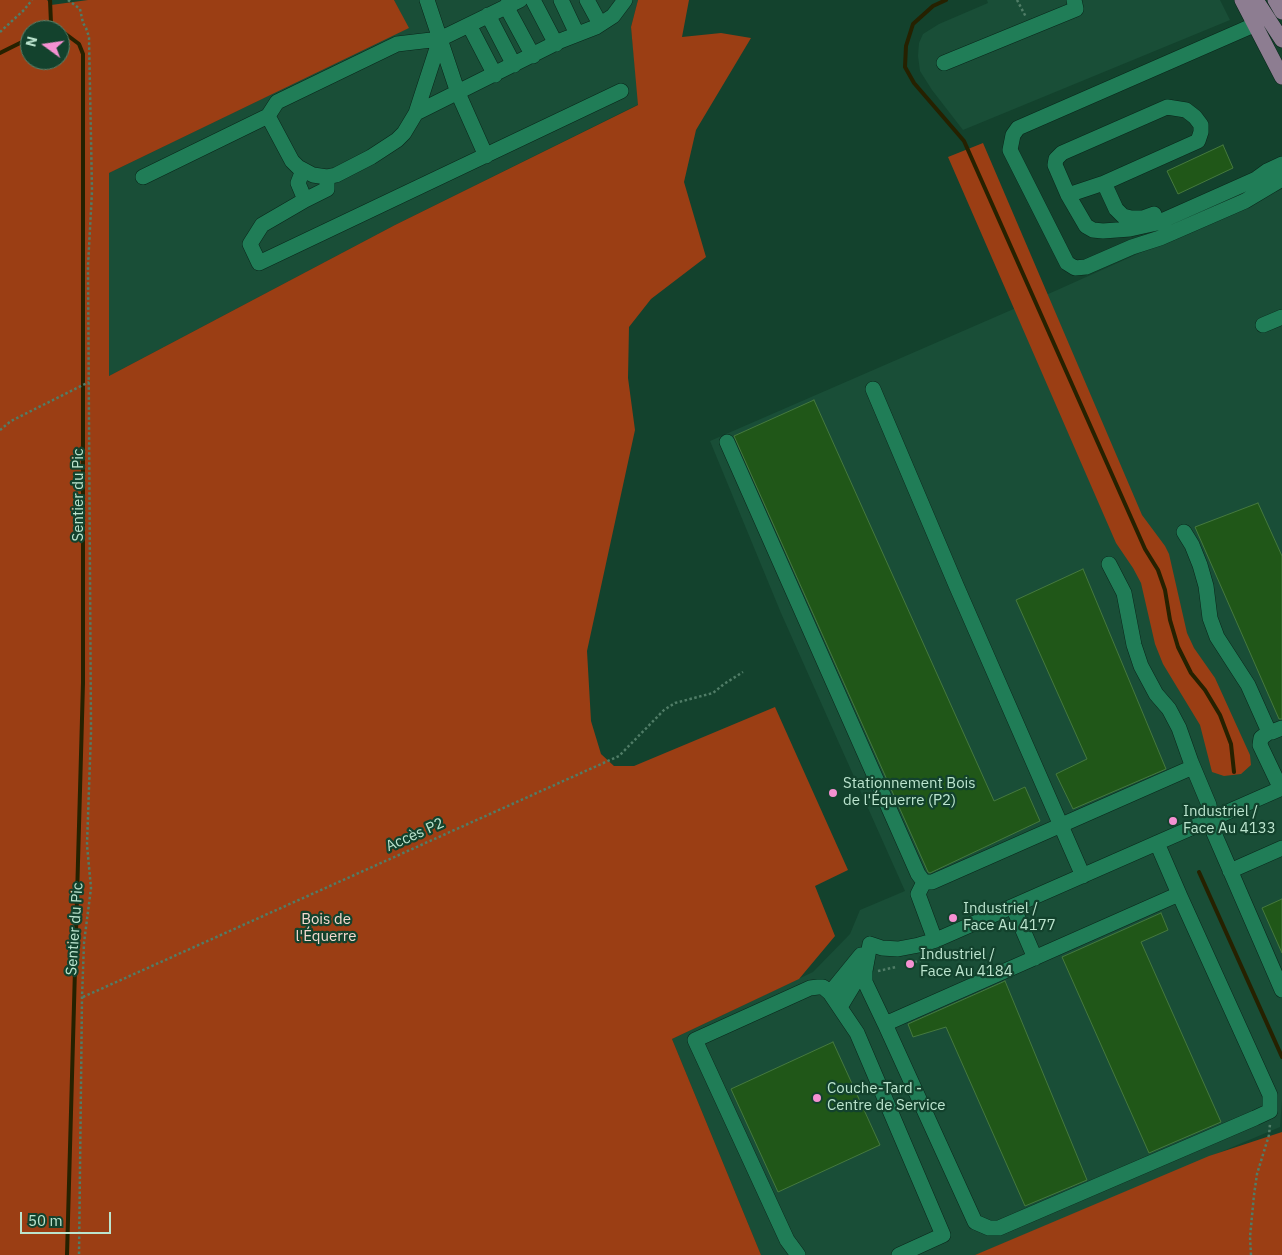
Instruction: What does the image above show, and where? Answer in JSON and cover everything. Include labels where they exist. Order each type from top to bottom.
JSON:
[{"type":"main road","points":[[1242,0],[1282,77]]},
{"type":"main road","points":[[1256,0],[1282,40]]},
{"type":"main road","points":[[1275,0],[1282,12]]},
{"type":"street","points":[[427,0],[458,93],[486,156]]},
{"type":"street","points":[[533,0],[556,44]]},
{"type":"street","points":[[561,0],[577,34]]},
{"type":"street","points":[[587,0],[600,24]]},
{"type":"street","points":[[944,63],[1076,9],[1074,0]]},
{"type":"street","points":[[416,114],[600,24],[613,16],[621,2]]},
{"type":"street","points":[[143,177],[268,116],[277,102],[397,44],[440,39],[513,3],[532,56]]},
{"type":"street","points":[[488,15],[514,65]]},
{"type":"street","points":[[469,25],[495,75]]},
{"type":"street","points":[[1254,25],[1018,128],[1013,135],[1010,150],[1068,264],[1076,268],[1086,267],[1132,247],[1160,238],[1245,201],[1282,179]]},
{"type":"street","points":[[268,116],[288,155],[298,167],[313,175],[327,177],[336,175],[372,158],[404,133],[416,114],[440,39]]},
{"type":"street","points":[[327,177],[326,189],[262,224],[250,244],[259,263],[620,91]]},
{"type":"street","points":[[1068,195],[1104,182],[1198,141],[1201,125],[1195,117],[1186,110],[1167,108],[1062,152],[1056,159],[1055,164],[1068,195],[1086,226],[1093,230],[1103,231],[1130,229],[1157,223],[1256,180],[1267,171],[1282,164]]},
{"type":"street","points":[[303,170],[298,183],[305,200]]},
{"type":"street","points":[[1104,182],[1116,209],[1123,216],[1143,218],[1251,173],[1267,171]]},
{"type":"street","points":[[1263,326],[1282,317]]},
{"type":"street","points":[[873,389],[959,593],[1083,876]]},
{"type":"street","points":[[727,442],[918,874],[924,882]]},
{"type":"street","points":[[870,944],[882,948],[898,949],[935,940],[1281,789],[1260,745],[1261,738],[1275,730],[1217,637],[1210,618],[1206,586],[1200,565],[1192,545],[1184,532]]},
{"type":"street","points":[[1109,564],[1124,593],[1134,645],[1141,666],[1156,694],[1174,718],[1183,737],[1209,805],[1214,833],[1282,990]]},
{"type":"street","points":[[924,882],[932,882],[1193,767]]},
{"type":"street","points":[[870,944],[865,971],[866,982],[885,1024],[975,1222],[989,1228],[999,1228],[1270,1112],[1270,1095],[1157,843]]},
{"type":"street","points":[[1230,871],[1282,848]]},
{"type":"street","points":[[924,882],[918,894],[935,940]]},
{"type":"street","points":[[885,1024],[1179,894]]},
{"type":"street","points":[[1013,907],[1035,958]]},
{"type":"street","points":[[830,993],[870,944]]},
{"type":"street","points":[[840,1007],[857,979],[870,944]]},
{"type":"street","points":[[798,1255],[786,1240],[696,1040],[810,988],[823,987],[840,1007],[862,1043],[942,1235],[900,1255]]},
{"type":"path","points":[[0,32],[32,0]]},
{"type":"path","name":"Sentier du Pic","points":[[68,0],[80,9],[82,23],[89,37],[92,191],[88,266],[91,740],[87,846],[92,888],[84,943],[82,997],[79,1255]]},
{"type":"path","points":[[1017,0],[1031,27]]},
{"type":"path","points":[[0,430],[11,421],[89,382]]},
{"type":"path","name":"Accès P2","points":[[82,997],[619,756],[664,710],[676,703],[713,693],[743,672]]},
{"type":"path","points":[[881,971],[896,967]]},
{"type":"path","points":[[1251,1255],[1250,1237],[1254,1195],[1257,1174],[1269,1135],[1270,1112]]},
{"type":"shaded area","points":[[394,0],[638,0],[631,27],[639,104],[395,225],[109,376],[109,173],[408,28]]},
{"type":"shaded area","points":[[987,0],[1220,0],[1230,20],[963,130],[920,71],[919,43],[923,34],[939,24],[988,3]]},
{"type":"shaded area","points":[[1282,189],[1282,1100],[1280,1127],[976,1255],[761,1255],[672,1039],[813,972],[850,934],[860,910],[905,891],[781,613],[710,441],[1055,291]]},
{"type":"green space","name":"Bois de l'Équerre","points":[[0,0],[47,0],[51,5],[88,0],[394,0],[409,28],[109,173],[109,376],[395,225],[638,105],[631,27],[638,0],[689,0],[682,37],[721,33],[751,38],[696,130],[684,182],[706,257],[651,299],[629,327],[628,378],[635,430],[587,651],[591,721],[601,754],[614,766],[634,766],[775,707],[848,870],[815,886],[835,936],[799,979],[672,1039],[761,1255],[0,1255]]},
{"type":"green space","points":[[983,143],[1142,515],[1169,554],[1187,633],[1194,648],[1215,678],[1250,755],[1251,765],[1241,774],[1224,776],[1212,772],[1200,725],[1163,664],[1155,644],[1141,583],[1116,543],[948,157]]},
{"type":"green space","points":[[1282,1132],[1282,1255],[975,1255],[1209,1156]]},
{"type":"building","points":[[1223,145],[1233,168],[1178,194],[1167,171]]},
{"type":"building","points":[[814,400],[994,801],[1025,787],[1040,821],[930,873],[734,436]]},
{"type":"building","points":[[1258,503],[1282,556],[1282,719],[1279,719],[1195,527]]},
{"type":"building","points":[[1083,569],[1166,769],[1073,809],[1056,774],[1087,759],[1016,600]]},
{"type":"building","points":[[1282,899],[1282,953],[1262,908]]},
{"type":"building","points":[[1161,913],[1168,930],[1141,942],[1221,1122],[1149,1153],[1062,957]]},
{"type":"building","points":[[1005,981],[1087,1180],[1025,1206],[946,1027],[913,1037],[908,1024]]},
{"type":"building","points":[[833,1042],[880,1145],[778,1192],[731,1089]]},
{"type":"waterway","points":[[50,0],[51,20]]},
{"type":"waterway","points":[[946,0],[933,6],[913,24],[906,46],[905,67],[914,83],[964,141],[1145,549],[1158,570],[1165,590],[1170,620],[1178,647],[1191,673],[1205,690],[1220,715],[1231,744],[1234,772]]},
{"type":"waterway","points":[[67,1255],[83,683],[83,54],[79,44],[70,37]]},
{"type":"waterway","points":[[0,53],[20,43]]},
{"type":"waterway","points":[[1199,872],[1282,1057]]},
{"type":"place","name":"Stationnement Bois de l'Équerre (P2)","points":[[833,793]]},
{"type":"place","name":"Industriel / Face Au 4133","points":[[1173,821]]},
{"type":"place","name":"Industriel / Face Au 4177","points":[[953,918]]},
{"type":"place","name":"Industriel / Face Au 4184","points":[[910,964]]},
{"type":"place","name":"Couche-Tard - Centre de Service","points":[[817,1098]]}]
